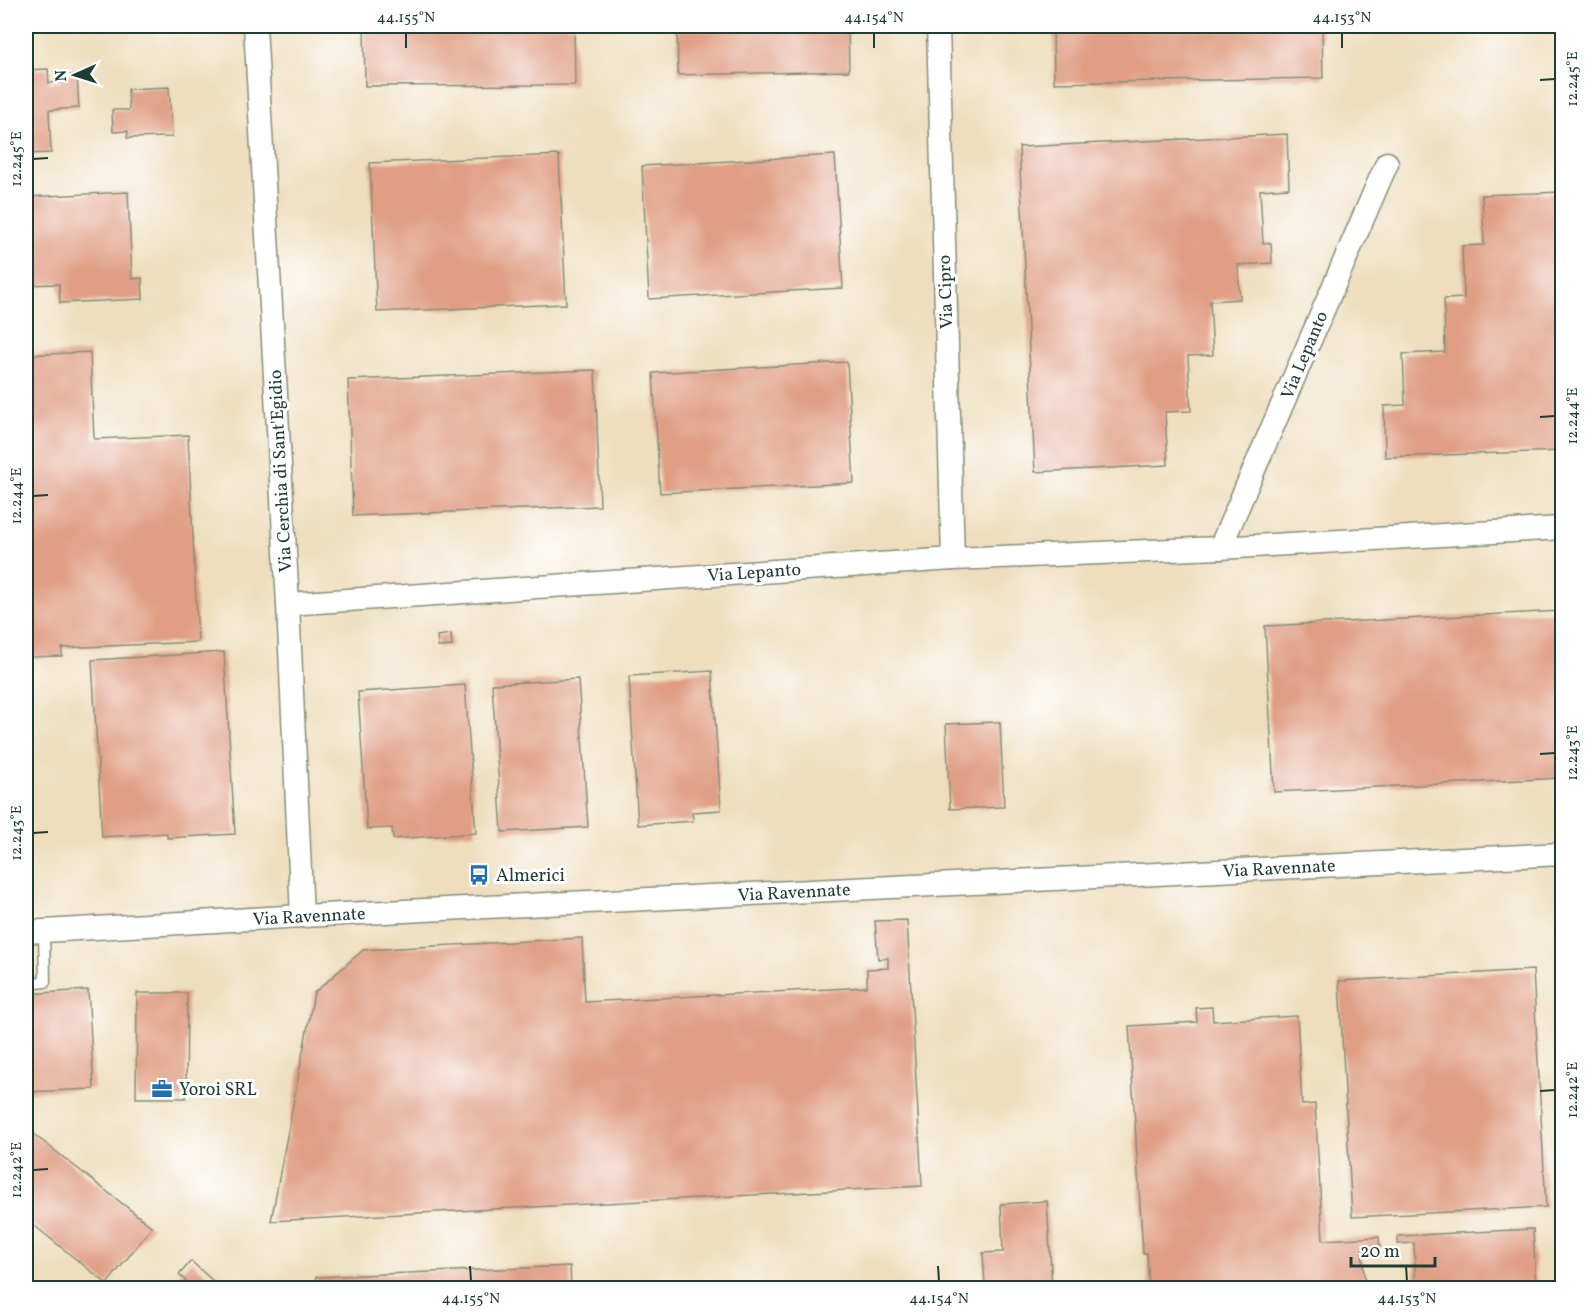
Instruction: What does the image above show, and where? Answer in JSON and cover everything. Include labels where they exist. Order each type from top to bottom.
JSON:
[{"type":"street","name":"Via Cerchia di Sant'Egidio","points":[[255,26],[288,604],[302,916]]},
{"type":"street","name":"Via Cipro","points":[[938,26],[953,559]]},
{"type":"street","name":"Via Lepanto","points":[[1220,548],[1387,163]]},
{"type":"street","name":"Via Lepanto","points":[[288,604],[953,559],[1220,548],[1563,528]]},
{"type":"street","name":"Via Ravennate","points":[[35,932],[302,916],[1563,854]]},
{"type":"lane","points":[[26,984],[45,982],[35,932]]},
{"type":"building","points":[[364,26],[574,26],[575,85],[365,86]]},
{"type":"building","points":[[677,26],[848,26],[849,71],[678,75]]},
{"type":"building","points":[[1053,26],[1322,26],[1323,78],[1054,83]]},
{"type":"building","points":[[48,69],[49,83],[61,82],[61,75],[77,75],[79,108],[49,110],[51,153],[26,154],[26,70]]},
{"type":"building","points":[[169,87],[172,137],[127,138],[128,131],[113,132],[112,110],[129,110],[128,89]]},
{"type":"building","points":[[1287,134],[1289,188],[1260,190],[1263,243],[1271,243],[1272,263],[1238,265],[1240,299],[1210,301],[1213,355],[1188,356],[1191,411],[1165,412],[1168,465],[1035,472],[1019,147]]},
{"type":"building","points":[[559,155],[566,304],[377,312],[370,163]]},
{"type":"building","points":[[835,155],[843,288],[649,299],[642,166]]},
{"type":"building","points":[[128,192],[132,279],[142,278],[143,299],[60,303],[59,284],[26,285],[26,197]]},
{"type":"building","points":[[1562,192],[1562,451],[1385,457],[1384,406],[1405,405],[1403,354],[1445,352],[1444,299],[1464,298],[1462,246],[1484,245],[1482,195]]},
{"type":"building","points":[[90,352],[94,439],[188,435],[198,642],[62,648],[62,656],[26,657],[26,480],[31,480],[26,355]]},
{"type":"building","points":[[847,362],[854,483],[660,493],[653,373]]},
{"type":"building","points":[[595,370],[600,506],[353,516],[348,380]]},
{"type":"building","points":[[1562,611],[1562,778],[1274,792],[1265,626]]},
{"type":"building","points":[[451,634],[452,646],[438,647],[437,636]]},
{"type":"building","points":[[224,652],[235,834],[167,838],[167,833],[102,837],[92,660]]},
{"type":"building","points":[[712,671],[721,810],[692,812],[693,821],[638,825],[629,676]]},
{"type":"building","points":[[578,679],[588,827],[502,832],[492,684]]},
{"type":"building","points":[[465,685],[476,833],[393,839],[392,828],[367,829],[358,692]]},
{"type":"building","points":[[1000,722],[1004,807],[950,809],[946,724]]},
{"type":"building","points":[[907,920],[922,1186],[271,1221],[314,993],[363,950],[582,938],[585,1002],[867,987],[867,969],[888,968],[888,958],[878,959],[875,921]]},
{"type":"building","points":[[1533,970],[1546,1207],[1352,1217],[1339,981]]},
{"type":"building","points":[[88,990],[94,1089],[26,1092],[26,994]]},
{"type":"building","points":[[137,993],[187,993],[186,1098],[136,1098]]},
{"type":"building","points":[[1212,1007],[1213,1021],[1297,1016],[1302,1105],[1315,1104],[1323,1240],[1379,1237],[1380,1249],[1362,1250],[1365,1288],[1149,1288],[1147,1253],[1143,1254],[1129,1026],[1197,1022],[1196,1008]]},
{"type":"building","points":[[26,1128],[152,1227],[107,1284],[26,1219]]},
{"type":"building","points":[[1047,1201],[1052,1288],[985,1288],[983,1253],[1003,1252],[1001,1204]]},
{"type":"building","points":[[1533,1229],[1536,1288],[1416,1288],[1414,1243],[1398,1244],[1398,1236]]},
{"type":"building","points":[[191,1261],[214,1282],[208,1288],[194,1288],[179,1275]]},
{"type":"building","points":[[570,1266],[571,1288],[317,1288],[316,1277]]},
{"type":"place","name":"Almerici","points":[[479,875]]},
{"type":"place","name":"Yoroi SRL","points":[[162,1089]]}]
